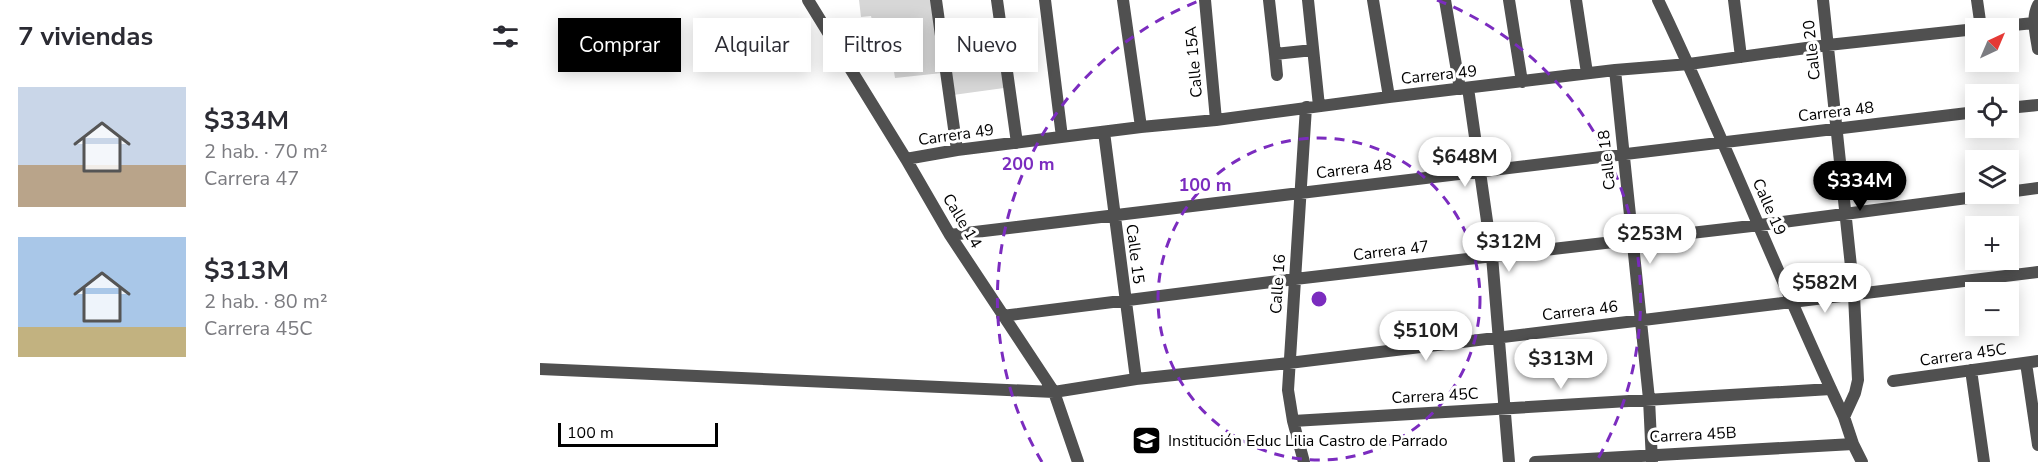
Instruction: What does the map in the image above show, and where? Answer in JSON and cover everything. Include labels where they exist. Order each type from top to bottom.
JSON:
[{"type":"street","name":"Calle 14","points":[[808,0],[950,235],[1054,392],[1078,462]]},
{"type":"street","points":[[936,0],[957,150]]},
{"type":"street","points":[[997,0],[1017,143]]},
{"type":"street","points":[[1045,0],[1062,137]]},
{"type":"street","points":[[1123,0],[1141,127]]},
{"type":"street","name":"Calle 15A","points":[[1205,0],[1216,120]]},
{"type":"street","points":[[1269,0],[1277,75]]},
{"type":"street","name":"Calle 16","points":[[1304,462],[1293,421],[1288,390],[1299,192],[1313,106],[1313,50],[1308,0]]},
{"type":"street","points":[[1373,0],[1389,97]]},
{"type":"street","points":[[1445,0],[1464,89],[1492,256],[1509,462]]},
{"type":"street","points":[[1509,0],[1522,82]]},
{"type":"street","points":[[1576,0],[1587,73]]},
{"type":"street","name":"Calle 19","points":[[1658,0],[1689,64],[1862,462]]},
{"type":"street","points":[[1734,0],[1741,57]]},
{"type":"street","name":"Calle 20","points":[[1823,0],[1854,296],[1858,380],[1844,417]]},
{"type":"street","points":[[1977,0],[1981,18]]},
{"type":"street","points":[[2038,5],[2035,9],[2034,23],[2038,49]]},
{"type":"street","points":[[2019,24],[2034,23]]},
{"type":"street","name":"Carrera 49","points":[[906,159],[957,150],[1216,120],[1313,106],[1965,30]]},
{"type":"street","points":[[1275,54],[1313,50]]},
{"type":"street","name":"Calle 18","points":[[1615,70],[1649,399],[1652,458]]},
{"type":"street","points":[[2019,107],[2038,105]]},
{"type":"street","name":"Carrera 48","points":[[950,235],[1965,113]]},
{"type":"street","name":"Calle 15","points":[[1104,132],[1113,214],[1137,379]]},
{"type":"street","points":[[2019,191],[2038,188]]},
{"type":"street","name":"Carrera 47","points":[[1002,316],[1965,198]]},
{"type":"street","name":"Carrera 46","points":[[540,369],[1054,392],[1137,379],[1854,296],[2038,272]]},
{"type":"street","points":[[2032,362],[2038,445]]},
{"type":"street","name":"Carrera 45C","points":[[1893,381],[2032,362]]},
{"type":"street","points":[[1971,370],[1984,462]]},
{"type":"street","name":"Carrera 45C","points":[[1293,421],[1831,388]]},
{"type":"street","name":"Carrera 45B","points":[[1535,462],[1652,458],[1853,444]]},
{"type":"shaded area","points":[[859,0],[931,0],[935,27],[935,72],[942,73],[895,78],[894,72],[923,72],[923,18],[861,17]]},
{"type":"shaded area","points":[[950,72],[1002,72],[1004,88],[953,95]]},
{"type":"place","name":"Institución Educ Lilia Castro de Parrado","points":[[1147,441]]}]
